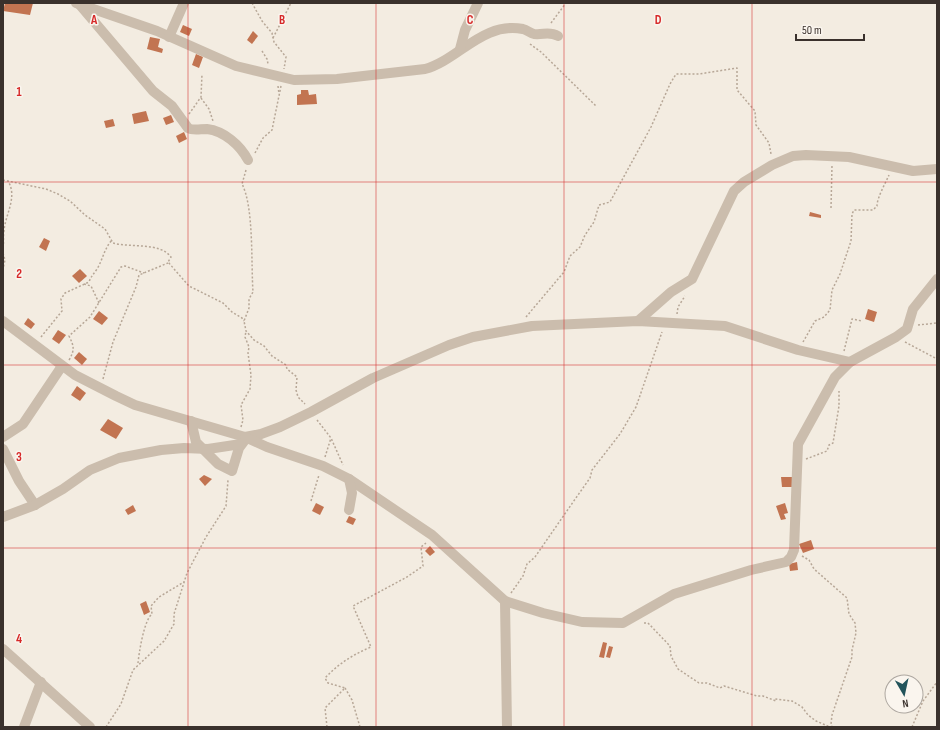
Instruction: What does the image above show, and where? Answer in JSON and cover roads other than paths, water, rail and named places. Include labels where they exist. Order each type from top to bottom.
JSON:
[{"type":"street","points":[[169,37],[184,3]]},
{"type":"street","points":[[460,49],[465,30],[478,3]]},
{"type":"street","points":[[78,4],[143,25],[236,66],[299,80],[337,79],[425,69],[487,34],[504,30],[524,29],[534,34],[550,33],[558,36]]},
{"type":"street","points":[[78,4],[153,91],[172,106],[191,130],[214,130],[235,143],[248,160]]},
{"type":"street","points":[[638,321],[671,292],[692,279],[734,191],[744,182],[772,165],[793,156],[806,155],[849,157],[870,160],[913,171],[937,169]]},
{"type":"street","points":[[3,321],[64,367],[100,388],[135,405],[243,438],[323,466],[349,479],[432,535],[505,601],[543,613],[582,622],[623,623],[674,594],[752,570],[786,562],[791,557],[794,550],[798,444],[828,387],[844,365],[896,337],[907,329],[913,308],[937,279]]},
{"type":"street","points":[[3,516],[35,505],[63,489],[90,470],[114,459],[160,450],[184,448],[203,449],[261,434],[280,427],[311,412],[373,378],[449,345],[473,337],[518,328],[638,321],[725,326],[844,365]]},
{"type":"street","points":[[3,437],[23,424],[64,367]]},
{"type":"street","points":[[191,421],[194,438],[203,449],[218,464],[232,471],[243,438]]},
{"type":"street","points":[[3,450],[19,482],[35,505]]},
{"type":"street","points":[[349,479],[352,493],[349,510]]},
{"type":"street","points":[[505,601],[508,727]]},
{"type":"street","points":[[3,649],[90,727]]},
{"type":"street","points":[[24,727],[41,682]]}]
